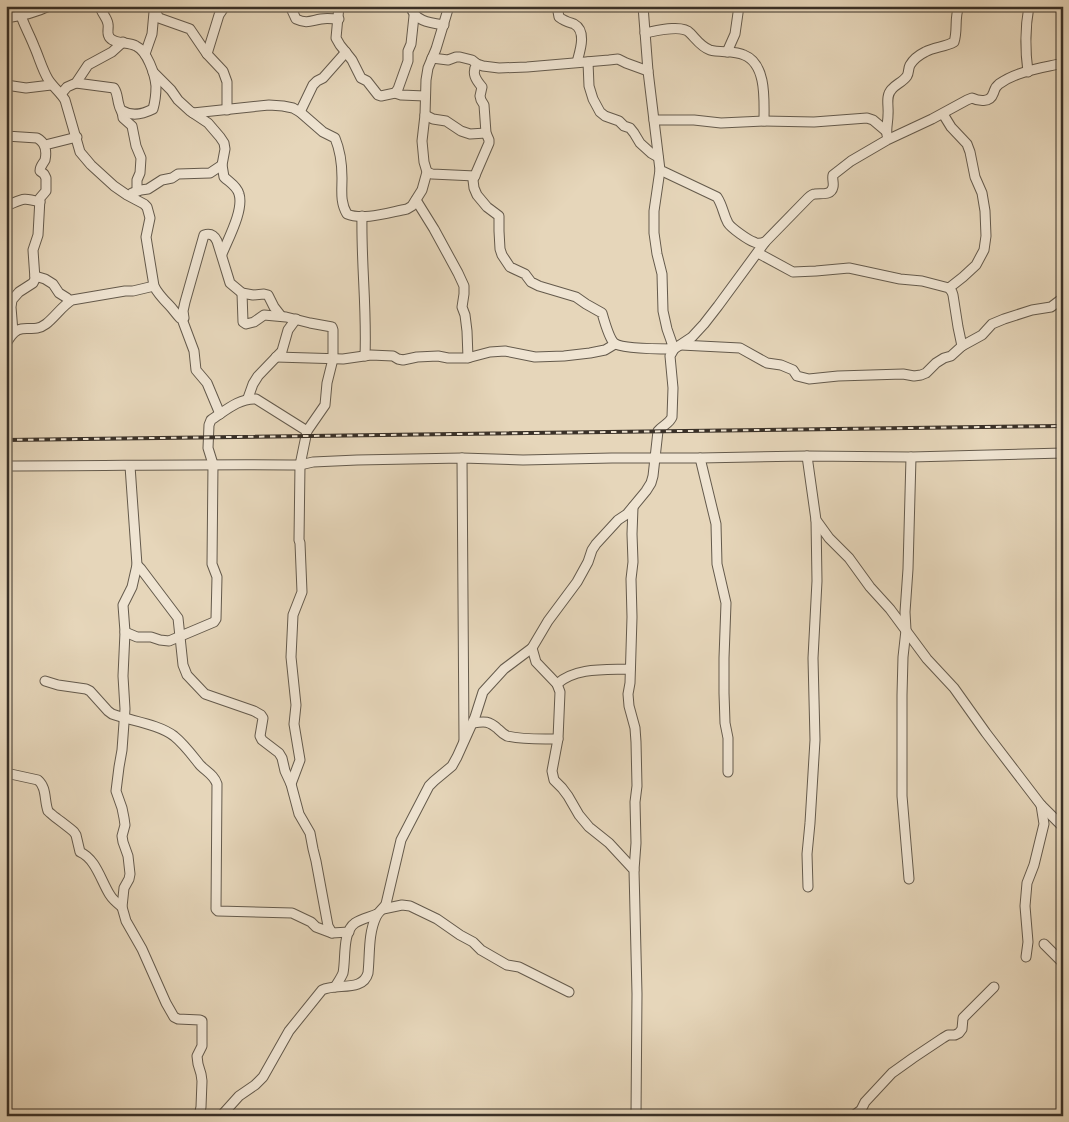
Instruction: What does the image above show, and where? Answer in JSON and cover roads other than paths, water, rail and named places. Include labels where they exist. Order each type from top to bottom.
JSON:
[{"type":"street","points":[[18,6],[20,16],[39,57],[43,71],[51,85],[61,94],[69,111],[80,152],[114,186],[147,207],[150,218],[146,237],[154,286],[165,302],[182,319],[194,351],[196,370],[206,383],[220,414]]},
{"type":"street","points":[[6,18],[36,12],[49,6]]},
{"type":"street","points":[[100,6],[108,22],[109,38],[114,41],[138,46],[145,54],[156,85],[153,109],[143,114],[133,115],[122,111]]},
{"type":"street","points":[[207,54],[219,15],[225,6]]},
{"type":"street","points":[[290,6],[296,19],[303,22],[320,19],[339,19]]},
{"type":"street","points":[[340,6],[336,38],[352,60],[361,78],[367,81],[378,95],[381,96],[395,93],[425,96]]},
{"type":"street","points":[[395,93],[408,61],[414,16],[411,6]]},
{"type":"street","points":[[193,113],[269,105],[293,108],[323,132],[335,138],[342,176],[342,201],[347,214],[362,216],[407,209],[412,206],[422,190],[426,172],[422,141],[428,68],[437,58],[436,49],[449,6]]},
{"type":"street","points":[[557,6],[559,17],[576,25],[580,30],[581,42],[577,62]]},
{"type":"street","points":[[643,6],[648,71],[660,170],[654,211],[654,232],[662,274],[663,312],[667,329],[677,347]]},
{"type":"street","points":[[727,52],[735,34],[739,6]]},
{"type":"street","points":[[887,135],[888,99],[892,88],[906,78],[909,73],[909,67],[925,52],[934,48],[948,46],[954,42],[956,36],[956,14],[959,6]]},
{"type":"street","points":[[1028,6],[1026,54],[1028,72]]},
{"type":"street","points":[[145,54],[152,34],[153,9]]},
{"type":"street","points":[[153,9],[159,18],[190,29],[196,40],[223,71],[227,82],[227,110]]},
{"type":"street","points":[[414,16],[444,25]]},
{"type":"street","points":[[645,33],[682,29],[689,32],[696,40],[710,50],[744,54],[760,70],[763,88],[764,121]]},
{"type":"street","points":[[61,94],[68,87],[76,83],[86,68],[112,52],[123,42]]},
{"type":"street","points":[[300,112],[313,85],[317,80],[323,78],[346,52]]},
{"type":"street","points":[[437,58],[448,60],[460,57],[490,67],[515,67],[618,59],[648,71]]},
{"type":"street","points":[[588,62],[589,86],[600,112],[604,116],[619,121],[624,126],[630,128],[640,143],[658,157]]},
{"type":"street","points":[[221,1116],[239,1096],[263,1077],[293,1026],[322,990],[329,987],[357,984],[367,978],[371,934],[380,912],[386,904],[401,840],[430,786],[452,766],[473,723],[483,692],[504,669],[532,648],[548,621],[578,582],[596,544],[618,520],[627,514],[651,483],[658,431],[672,417],[673,388],[670,356],[677,347],[692,337],[704,324],[765,242],[812,194],[822,195],[830,191],[833,187],[833,174],[851,160],[887,135],[943,114],[972,98],[984,101],[990,98],[996,86],[1008,78],[1063,63]]},
{"type":"street","points":[[477,64],[474,76],[482,87],[480,96],[484,105],[486,133],[489,143],[473,180],[474,188],[487,207],[499,216],[500,249],[504,260],[510,267],[525,274],[531,282],[576,297],[602,313],[612,340],[616,344],[626,347],[740,348],[766,362],[793,370],[797,376],[809,379],[903,374],[914,376],[926,373],[936,363],[951,356],[962,346],[982,334],[992,324],[1032,310],[1051,307],[1063,298]]},
{"type":"street","points":[[152,72],[171,90],[178,100],[208,123],[224,143],[225,149],[222,165],[224,177],[235,186],[240,194],[240,203],[236,219],[222,254]]},
{"type":"street","points":[[76,83],[114,88],[116,91],[123,118],[132,126],[136,146],[141,158],[137,191]]},
{"type":"street","points":[[6,85],[26,88],[51,85]]},
{"type":"street","points":[[943,114],[970,152],[975,178],[982,193],[986,236],[984,250],[976,265],[949,288]]},
{"type":"street","points":[[424,115],[446,121],[461,131],[470,134],[486,133]]},
{"type":"street","points":[[654,120],[694,120],[721,123],[764,121],[814,122],[867,118],[873,120],[887,135]]},
{"type":"street","points":[[6,136],[37,138],[45,145],[45,158],[40,171],[46,178],[46,191],[40,198],[38,235],[33,250],[35,279],[33,283],[19,292],[12,300],[14,332]]},
{"type":"street","points":[[45,145],[76,137]]},
{"type":"street","points":[[127,196],[137,191],[148,189],[162,180],[172,178],[178,174],[210,173],[222,165]]},
{"type":"street","points":[[660,170],[717,197],[732,227],[754,242],[765,242]]},
{"type":"street","points":[[426,172],[432,174],[475,176]]},
{"type":"street","points":[[6,206],[22,198],[40,202]]},
{"type":"street","points":[[416,200],[434,229],[464,286],[462,307],[467,331],[468,358]]},
{"type":"street","points":[[362,216],[365,356]]},
{"type":"street","points":[[182,319],[184,318],[185,302],[204,235],[211,234],[215,236],[222,254],[230,283],[242,293],[268,295],[281,316]]},
{"type":"street","points":[[758,252],[793,272],[849,268],[900,279],[922,281],[949,288],[954,295],[962,346]]},
{"type":"street","points":[[35,276],[53,284],[59,293],[69,301]]},
{"type":"street","points":[[6,344],[14,332],[22,328],[43,326],[60,312],[69,301],[154,286]]},
{"type":"street","points":[[242,293],[244,324],[254,322],[264,315],[281,316],[332,327],[333,330],[333,358],[327,383],[325,405],[307,431],[300,465],[298,540],[300,543],[302,592],[293,614],[291,657],[296,705],[294,724],[300,760],[290,784]]},
{"type":"street","points":[[248,398],[256,380],[282,351],[288,330],[296,319]]},
{"type":"street","points":[[276,357],[343,359],[365,356],[391,356],[403,360],[438,356],[468,358],[490,352],[505,351],[535,357],[569,356],[590,354],[605,350],[616,344]]},
{"type":"street","points":[[125,632],[141,638],[151,637],[169,641],[214,622],[216,619],[217,576],[212,564],[213,464],[208,448],[209,422],[248,398],[256,399],[307,431]]},
{"type":"street","points":[[6,466],[300,465],[313,462],[348,460],[462,458],[523,460],[1063,453]]},
{"type":"street","points":[[807,456],[816,520],[817,581],[813,674],[815,731],[807,854],[808,886]]},
{"type":"street","points":[[909,879],[902,796],[902,695],[906,630],[905,612],[911,456]]},
{"type":"street","points":[[462,458],[464,743]]},
{"type":"street","points":[[700,458],[716,524],[717,564],[726,603],[724,693],[725,723],[728,738],[728,772]]},
{"type":"street","points":[[130,466],[137,566],[132,587],[123,605],[125,709],[116,791],[124,818],[125,825],[122,836],[128,856],[130,874],[124,888],[122,907],[126,921],[142,948],[174,1017],[202,1021],[202,1046],[197,1056],[202,1081],[199,1116]]},
{"type":"street","points":[[633,507],[632,617],[628,694],[636,742],[636,843],[634,870],[637,994],[636,1116]]},
{"type":"street","points":[[816,520],[829,538],[849,558],[927,658],[954,688],[1041,805],[1063,827]]},
{"type":"street","points":[[137,566],[178,618],[183,665],[188,675],[205,694],[254,711],[263,718],[260,736],[282,758],[299,814],[310,833],[326,922],[332,933]]},
{"type":"street","points":[[532,648],[536,662],[557,680],[560,692],[558,740],[552,771],[554,780],[568,796],[579,815],[589,827],[608,843],[634,870]]},
{"type":"street","points":[[557,680],[588,671],[630,669]]},
{"type":"street","points":[[45,681],[86,689],[112,714],[168,732],[212,774],[218,784],[216,909],[218,911],[292,913],[311,922],[316,927],[332,933],[349,932]]},
{"type":"street","points":[[473,723],[489,722],[502,733],[509,736],[558,740]]},
{"type":"street","points":[[6,773],[41,782],[44,787],[48,811],[74,832],[80,852],[85,854],[95,866],[111,897],[122,907]]},
{"type":"street","points":[[1026,957],[1028,942],[1025,906],[1027,883],[1034,865],[1044,824],[1041,805]]},
{"type":"street","points":[[335,987],[343,973],[345,949],[351,926],[380,912],[402,905],[410,906],[437,919],[473,942],[481,950],[507,965],[519,967],[569,992]]},
{"type":"street","points":[[1044,944],[1063,964]]},
{"type":"street","points":[[853,1116],[861,1110],[865,1102],[892,1073],[948,1035],[959,1033],[962,1029],[963,1018],[994,987]]},
{"type":"railway","points":[[6,440],[1063,426]]}]
